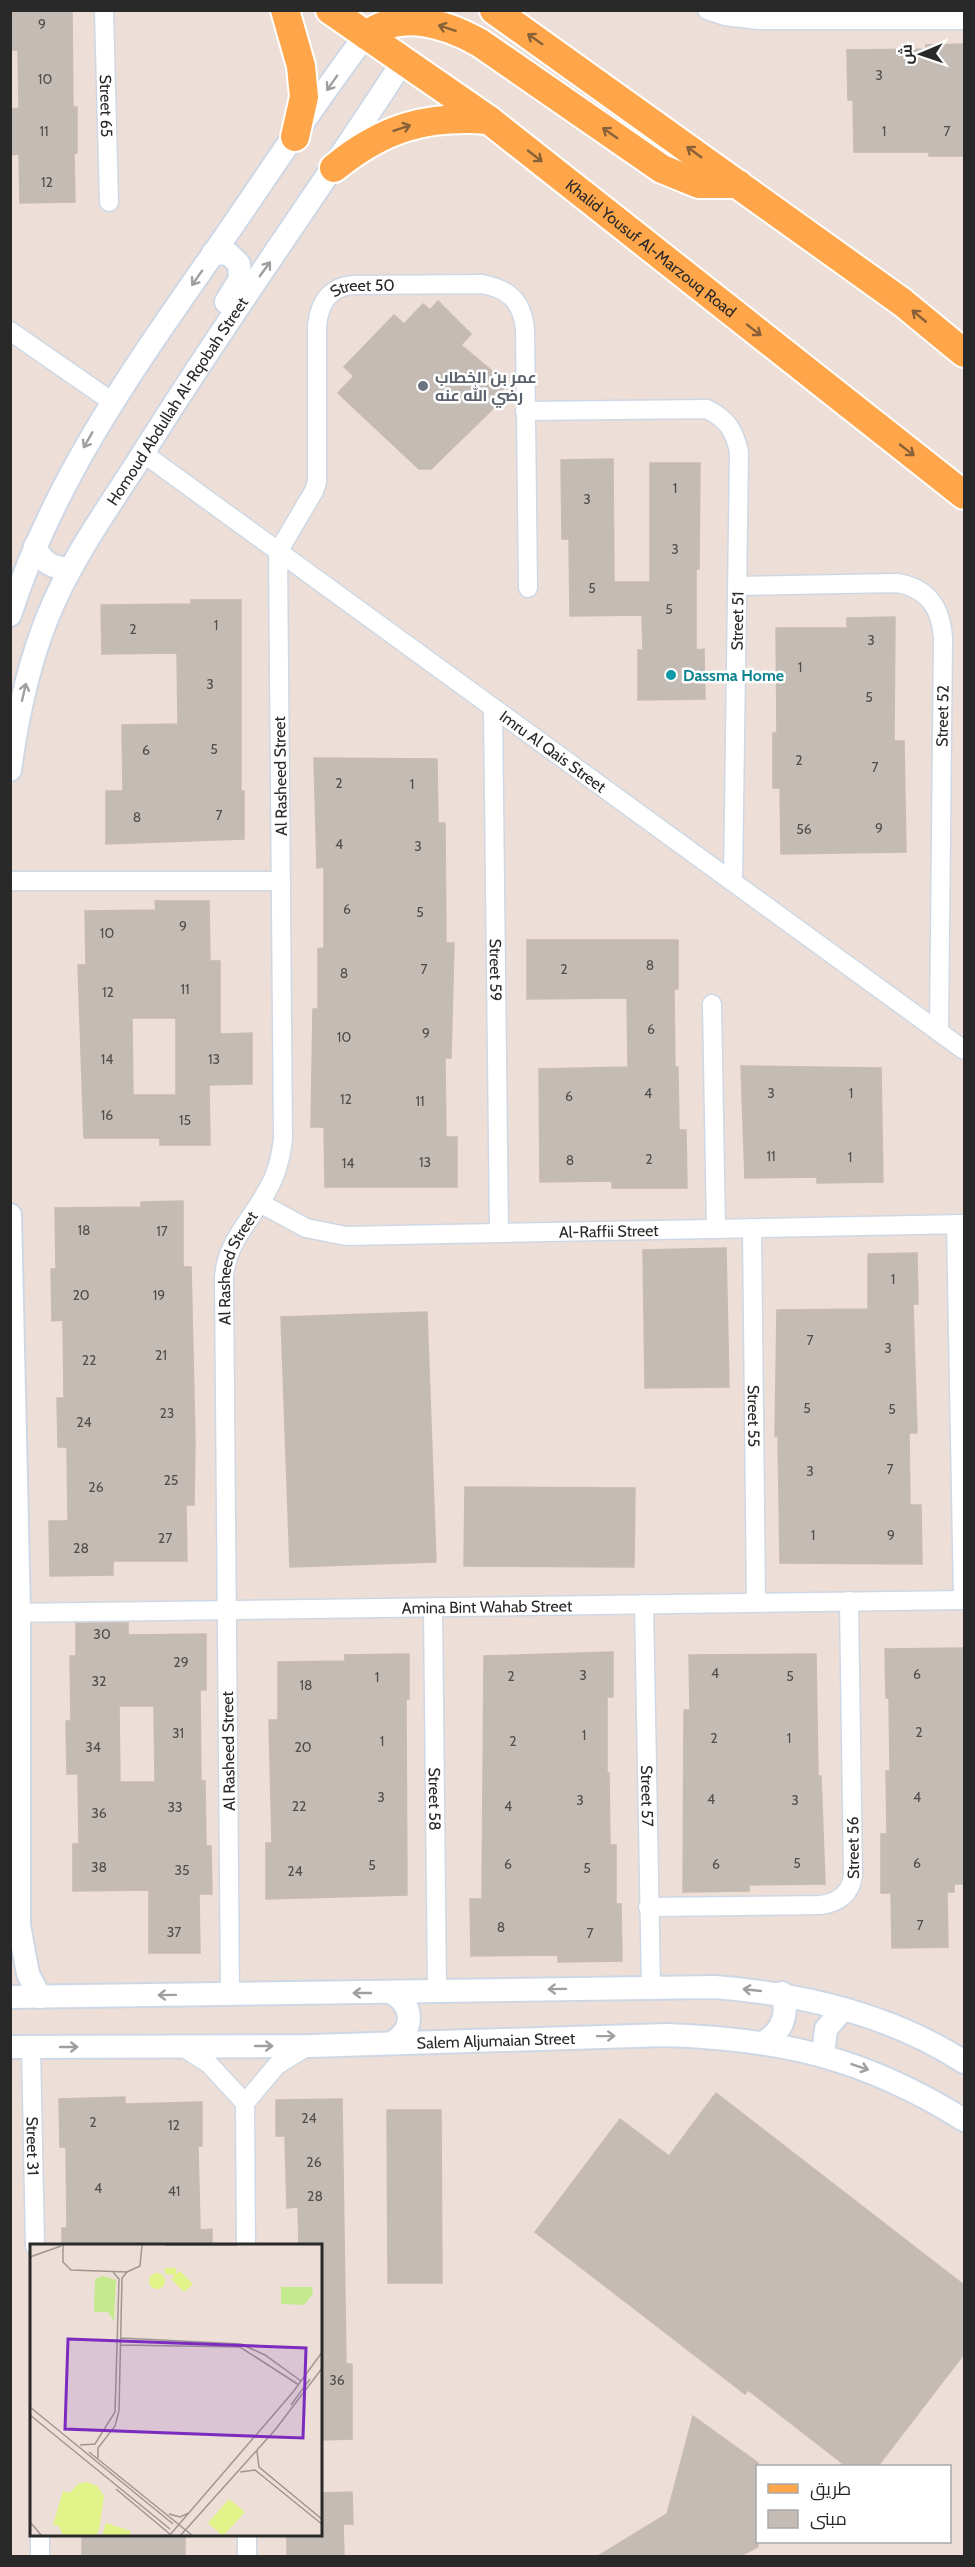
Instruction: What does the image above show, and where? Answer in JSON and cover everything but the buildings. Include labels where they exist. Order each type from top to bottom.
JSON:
[{"type":"main road","points":[[285,10],[301,66],[304,97],[295,137]]},
{"type":"main road","name":"Khalid Yousuf Al-Marzouq Road","points":[[330,10],[489,120],[964,495]]},
{"type":"main road","points":[[494,10],[902,302],[964,353]]},
{"type":"main road","points":[[401,16],[407,41],[404,61]]},
{"type":"main road","points":[[366,35],[401,16],[465,35],[662,169],[699,184],[738,184]]},
{"type":"main road","points":[[334,168],[356,150],[406,126],[434,120],[489,120]]},
{"type":"street","name":"Street 65","points":[[104,10],[109,202]]},
{"type":"street","points":[[707,10],[741,19],[811,15],[964,20]]},
{"type":"street","points":[[10,615],[35,546],[71,472],[111,401],[366,35]]},
{"type":"street","name":"Homoud Abdullah Al-Rqobah Street","points":[[10,770],[20,710],[34,657],[48,615],[71,568],[209,347],[334,168],[404,61]]},
{"type":"street","points":[[209,347],[211,328],[240,279],[241,271],[235,258],[229,254],[213,254]]},
{"type":"street","name":"Street 50","points":[[278,552],[317,482],[317,325],[323,302],[335,289],[353,285],[482,284],[504,290],[516,300],[524,318],[528,588]]},
{"type":"street","points":[[10,331],[111,401]]},
{"type":"street","name":"Street 51","points":[[525,411],[707,409],[724,418],[734,431],[739,452],[733,882]]},
{"type":"street","name":"Imru Al Qais Street","points":[[143,453],[964,1050]]},
{"type":"street","points":[[35,546],[39,555],[53,567],[71,568]]},
{"type":"street","name":"Al Rasheed Street","points":[[230,1994],[225,1264],[233,1240],[260,1203],[273,1178],[283,1139],[278,552]]},
{"type":"street","name":"Street 52","points":[[738,586],[897,583],[921,591],[938,610],[943,638],[939,1032]]},
{"type":"street","name":"Street 59","points":[[493,708],[499,1233]]},
{"type":"street","points":[[10,881],[281,881]]},
{"type":"street","points":[[712,1004],[716,1229]]},
{"type":"street","name":"Al-Raffii Street","points":[[260,1203],[297,1224],[324,1233],[346,1236],[960,1224]]},
{"type":"street","points":[[10,1215],[19,1925],[28,1974],[40,1997]]},
{"type":"street","points":[[960,1224],[964,1600]]},
{"type":"street","name":"Street 55","points":[[752,1228],[756,1602]]},
{"type":"street","name":"Amina Bint Wahab Street","points":[[15,1613],[964,1600]]},
{"type":"street","name":"Street 56","points":[[648,1907],[819,1905],[839,1900],[847,1893],[854,1875],[849,1601]]},
{"type":"street","name":"Street 57","points":[[644,1604],[651,1988]]},
{"type":"street","name":"Street 58","points":[[433,1607],[437,1991]]},
{"type":"street","points":[[10,1997],[715,1987],[782,1994],[843,2009],[895,2025],[954,2048],[964,2062]]},
{"type":"street","points":[[392,1993],[405,2004],[410,2021],[402,2036],[395,2041]]},
{"type":"street","points":[[764,2042],[779,2030],[784,2022],[786,2012],[782,1994]]},
{"type":"street","points":[[823,2055],[826,2028],[843,2009]]},
{"type":"street","name":"Salem Aljumaian Street","points":[[21,2047],[310,2046],[395,2041],[666,2035],[764,2042],[823,2055],[898,2082],[964,2120]]},
{"type":"street","points":[[181,2046],[209,2064],[245,2103]]},
{"type":"street","points":[[246,2244],[245,2103],[265,2077],[310,2046]]},
{"type":"street","name":"Street 31","points":[[21,2047],[34,2244]]},
{"type":"street","points":[[40,2537],[40,2556]]},
{"type":"street","points":[[247,2537],[247,2556]]},
{"type":"place","name":"عمر بن الخطاب رضي الله عنه","points":[[423,386]]},
{"type":"place","name":"Dassma Home","points":[[671,675]]}]
